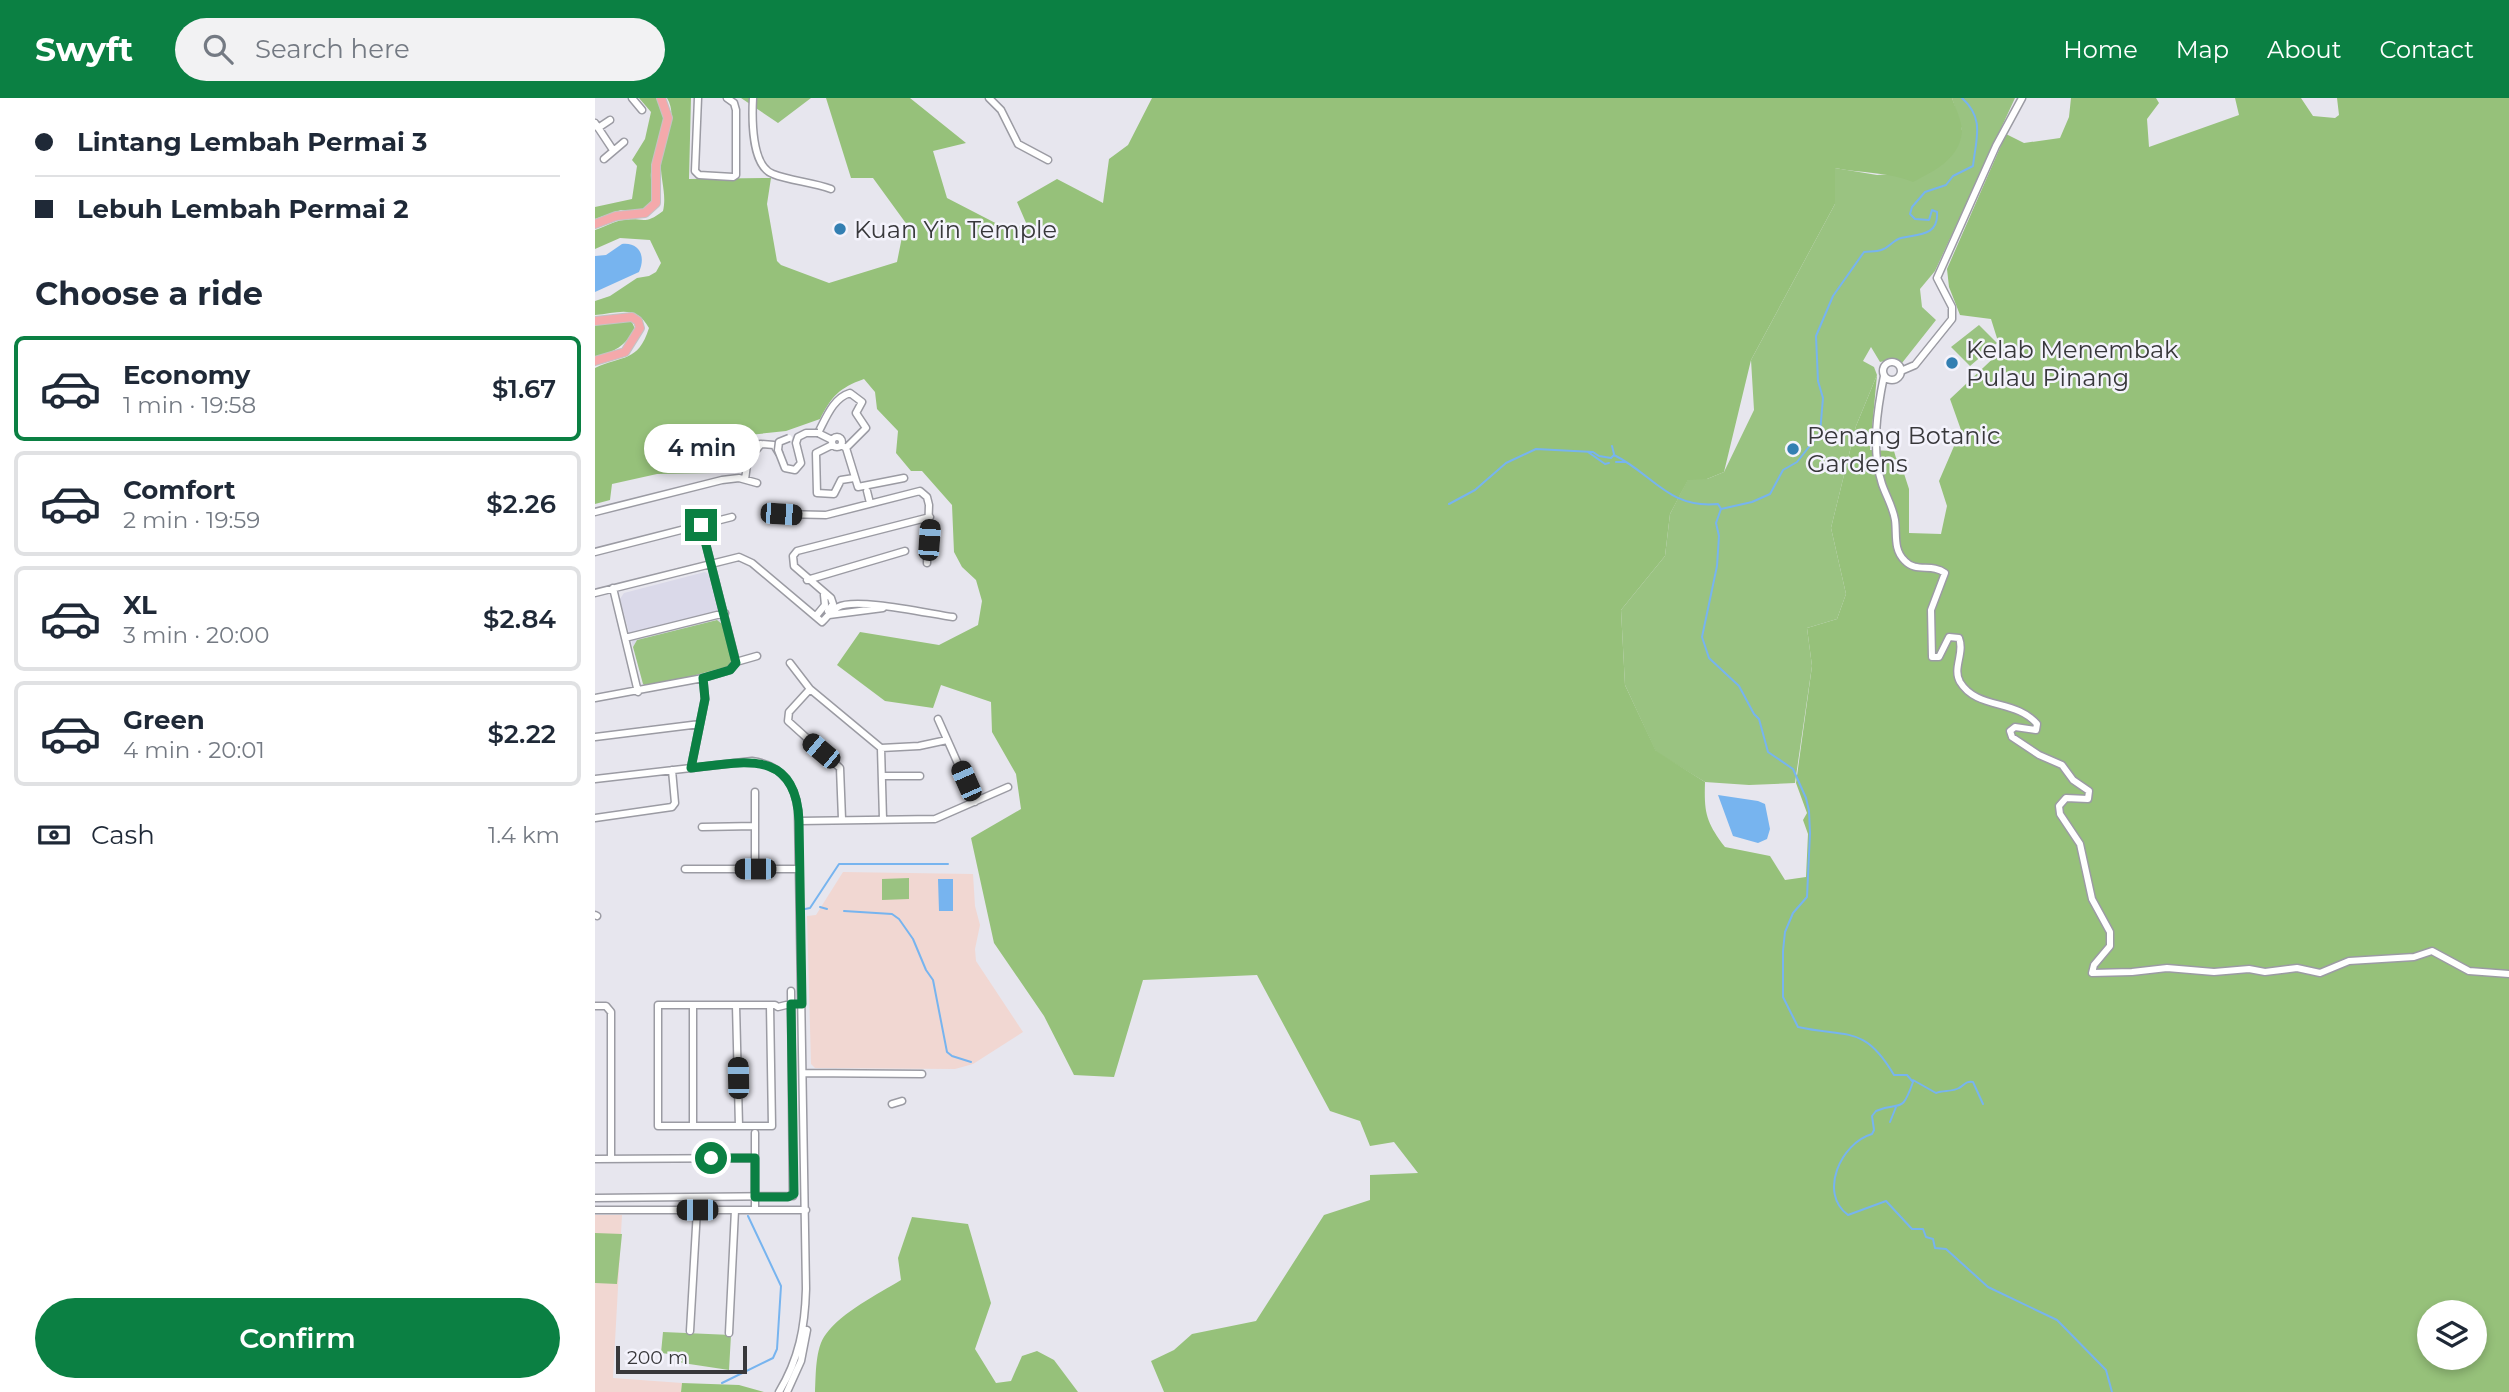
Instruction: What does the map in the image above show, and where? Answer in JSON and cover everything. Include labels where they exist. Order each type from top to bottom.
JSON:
[{"type":"main road","points":[[595,224],[616,216],[645,214],[656,203],[656,165],[669,118],[661,98]]},
{"type":"main road","points":[[595,321],[632,317],[638,321],[640,328],[625,352],[595,361]]},
{"type":"street","points":[[632,98],[642,110]]},
{"type":"street","points":[[698,98],[695,171],[699,175],[733,177],[736,175],[736,110],[734,103],[727,98]]},
{"type":"street","points":[[753,98],[754,137],[764,168],[771,174],[831,188]]},
{"type":"street","points":[[989,98],[1001,110],[1018,144],[1048,160]]},
{"type":"street","points":[[1884,376],[1895,379],[1901,371],[1915,365],[1948,325],[1953,313],[1937,278],[1996,146],[2022,98]]},
{"type":"street","points":[[610,120],[596,126],[613,150]]},
{"type":"street","points":[[604,159],[624,142]]},
{"type":"street","points":[[1901,371],[1899,365],[1891,362],[1884,367],[1875,455],[1881,482],[1895,520],[1897,547],[1901,558],[1910,566],[1939,569],[1945,573],[1931,610],[1929,634],[1932,657],[1939,657],[1949,637],[1959,638],[1962,648],[1958,668],[1960,682],[1971,694],[1982,700],[2009,705],[2031,717],[2037,724],[2036,730],[2015,727],[2010,731],[2012,737],[2039,755],[2062,765],[2073,780],[2089,791],[2088,799],[2066,798],[2059,806],[2060,814],[2080,844],[2092,900],[2110,932],[2110,946],[2094,965],[2092,973],[2167,968],[2214,972],[2249,969],[2265,972],[2297,968],[2320,972],[2356,960],[2414,957],[2432,951],[2469,971],[2509,974]]},
{"type":"street","points":[[745,479],[753,445],[774,445],[786,468],[793,470],[802,463],[798,443],[789,438],[779,442],[778,450],[786,468],[795,470],[801,464],[796,443],[798,437],[806,433],[818,433],[837,447],[844,447],[866,428],[856,414],[862,402],[850,393],[841,397],[818,433]]},
{"type":"street","points":[[832,442],[816,453],[817,493],[834,494],[841,480],[854,478]]},
{"type":"street","points":[[844,447],[860,488],[904,478]]},
{"type":"street","points":[[595,512],[722,480],[745,479],[757,483]]},
{"type":"street","points":[[867,491],[870,503]]},
{"type":"street","points":[[781,514],[826,515],[920,491],[927,497],[930,517],[927,563]]},
{"type":"street","points":[[595,552],[732,517]]},
{"type":"street","points":[[818,618],[825,605],[824,595],[794,566],[793,556],[797,551],[930,517]]},
{"type":"street","points":[[701,525],[736,663]]},
{"type":"street","points":[[807,580],[905,551]]},
{"type":"street","points":[[595,593],[710,562],[739,557],[823,621],[829,615],[888,607],[953,617]]},
{"type":"street","points":[[662,575],[665,586]]},
{"type":"street","points":[[613,588],[638,692]]},
{"type":"street","points":[[625,638],[725,613]]},
{"type":"street","points":[[595,698],[703,678],[730,670],[736,663],[757,656]]},
{"type":"street","points":[[790,663],[810,689],[881,748],[919,746],[947,740]]},
{"type":"street","points":[[691,768],[705,699],[703,678]]},
{"type":"street","points":[[810,689],[787,716],[790,724],[840,768],[842,819]]},
{"type":"street","points":[[938,719],[975,802]]},
{"type":"street","points":[[595,737],[700,724]]},
{"type":"street","points":[[881,748],[883,819]]},
{"type":"street","points":[[595,779],[752,761],[769,765],[791,783],[797,800],[804,1073],[805,1321],[796,1360],[779,1392]]},
{"type":"street","points":[[595,818],[673,807],[675,803],[672,770]]},
{"type":"street","points":[[882,775],[920,776]]},
{"type":"street","points":[[799,821],[935,819],[1007,787]]},
{"type":"street","points":[[755,792],[755,869]]},
{"type":"street","points":[[702,827],[755,826]]},
{"type":"street","points":[[685,869],[798,869]]},
{"type":"street","points":[[595,1198],[793,1196],[789,1004],[791,991]]},
{"type":"street","points":[[772,1005],[772,1126],[658,1126],[658,1005],[802,1004]]},
{"type":"street","points":[[693,1005],[693,1126]]},
{"type":"street","points":[[736,1005],[739,1126]]},
{"type":"street","points":[[595,1006],[610,1008],[611,1159]]},
{"type":"street","points":[[804,1073],[922,1074]]},
{"type":"street","points":[[892,1104],[902,1101]]},
{"type":"street","points":[[755,1133],[755,1210]]},
{"type":"street","points":[[595,1159],[755,1158]]},
{"type":"street","points":[[595,1210],[806,1210]]},
{"type":"street","points":[[690,1331],[697,1210]]},
{"type":"street","points":[[729,1333],[735,1210]]},
{"type":"street","points":[[787,1392],[801,1361],[807,1328],[810,1290],[809,1218],[806,1210]]},
{"type":"shaded area","points":[[705,572],[710,575],[722,624],[717,620],[637,640],[633,647],[620,599],[624,593]]},
{"type":"shaded area","points":[[843,872],[973,874],[975,906],[980,925],[975,949],[976,961],[1023,1032],[973,1064],[955,1069],[815,1068],[811,1064],[807,916],[816,915]]},
{"type":"shaded area","points":[[595,1215],[622,1215],[613,1378],[682,1383],[681,1392],[595,1392]]},
{"type":"green space","points":[[639,98],[656,98],[664,112],[662,131],[652,165],[651,205],[637,212],[621,210],[595,219],[595,207],[632,199],[637,166],[632,160],[645,139],[651,112]]},
{"type":"green space","points":[[667,98],[691,98],[689,179],[771,178],[767,204],[777,261],[781,265],[829,283],[897,262],[905,222],[873,178],[851,178],[826,98],[910,98],[966,143],[933,151],[947,198],[1007,229],[1027,225],[1017,202],[1057,179],[1103,203],[1109,159],[1128,145],[1152,98],[1952,98],[1962,127],[1960,141],[1951,157],[1929,173],[1913,182],[1885,174],[1835,168],[1835,204],[1751,360],[1724,472],[1707,479],[1688,480],[1670,514],[1665,556],[1621,610],[1625,685],[1656,751],[1705,782],[1707,817],[1725,847],[1770,856],[1785,880],[1806,877],[1808,834],[1803,820],[1807,813],[1796,783],[1812,666],[1807,628],[1837,619],[1846,594],[1831,528],[1856,426],[1877,375],[1870,450],[1894,451],[1896,458],[1899,458],[1909,489],[1909,533],[1941,534],[1947,506],[1939,481],[1961,430],[1950,399],[2001,351],[1991,319],[1960,315],[1949,287],[1947,269],[2006,134],[2024,143],[2060,138],[2069,117],[2071,98],[2156,98],[2159,103],[2147,119],[2149,147],[2239,115],[2235,98],[2301,98],[2313,116],[2335,118],[2339,115],[2337,98],[2509,98],[2509,1392],[1164,1392],[1151,1361],[1174,1350],[1192,1334],[1256,1321],[1324,1215],[1370,1200],[1370,1175],[1418,1173],[1394,1142],[1370,1146],[1360,1121],[1330,1111],[1257,975],[1143,980],[1114,1077],[1074,1075],[1044,1016],[994,943],[971,838],[1021,809],[1016,774],[992,732],[991,702],[941,685],[933,708],[885,701],[837,665],[860,632],[939,645],[978,625],[982,601],[976,580],[962,567],[954,552],[952,505],[922,471],[911,471],[896,453],[898,431],[877,409],[875,392],[864,379],[837,394],[820,419],[786,431],[749,435],[737,452],[715,473],[657,474],[612,484],[610,500],[595,504],[595,368],[634,353],[645,339],[649,328],[644,320],[632,313],[595,315],[595,301],[610,296],[637,278],[656,272],[661,263],[650,240],[620,238],[595,249],[595,230],[630,219],[647,220],[663,211],[661,162],[671,113]]},
{"type":"green space","points":[[741,98],[811,98],[778,123]]},
{"type":"green space","name":"Penang Botanic Gardens","points":[[1952,98],[2015,98],[1935,271],[1920,289],[1922,307],[1936,320],[1902,363],[1894,359],[1880,362],[1871,347],[1863,361],[1874,367],[1877,375],[1856,426],[1831,528],[1846,594],[1837,619],[1807,628],[1812,666],[1795,783],[1749,785],[1705,782],[1656,752],[1625,685],[1621,610],[1665,556],[1670,514],[1688,479],[1707,479],[1724,472],[1754,410],[1751,360],[1835,204],[1835,168],[1877,175],[1894,174],[1962,130]]},
{"type":"green space","points":[[631,320],[635,329],[627,340],[614,350],[595,358],[595,325]]},
{"type":"green space","points":[[1979,325],[1997,343],[1970,366],[1951,347]]},
{"type":"green space","points":[[717,620],[722,624],[732,662],[729,666],[648,688],[643,684],[633,647],[637,640]]},
{"type":"green space","points":[[909,878],[909,899],[882,900],[882,879]]},
{"type":"green space","points":[[912,1217],[968,1224],[991,1303],[975,1349],[996,1383],[1011,1381],[1022,1356],[1037,1351],[1054,1360],[1078,1392],[815,1392],[818,1354],[826,1334],[851,1311],[901,1280],[898,1258]]},
{"type":"green space","points":[[595,1233],[622,1234],[617,1284],[595,1283]]},
{"type":"green space","points":[[663,1332],[731,1335],[729,1370],[676,1362],[677,1355],[661,1353]]},
{"type":"green space","points":[[682,1383],[739,1385],[764,1392],[681,1392]]},
{"type":"water","points":[[622,244],[633,245],[640,252],[642,261],[639,272],[595,292],[595,256],[606,255]]},
{"type":"water","points":[[1718,795],[1765,804],[1770,829],[1767,839],[1758,843],[1733,836]]},
{"type":"water","points":[[938,879],[953,879],[953,911],[939,911]]},
{"type":"waterway","points":[[1962,98],[1976,121],[1977,138],[1973,166],[1953,176],[1946,185],[1925,192],[1912,207],[1910,214],[1915,219],[1929,220],[1932,210],[1937,212],[1937,220],[1931,230],[1898,239],[1881,250],[1864,252],[1833,296],[1816,336],[1818,381],[1823,398],[1820,433],[1797,462],[1783,470],[1770,494],[1752,502],[1721,509],[1716,523],[1719,536],[1717,566],[1702,637],[1709,658],[1739,686],[1759,719],[1768,752],[1793,769],[1809,811],[1807,897],[1793,913],[1785,932],[1783,997],[1798,1027],[1863,1040],[1883,1059],[1894,1075],[1907,1075],[1913,1082],[1903,1103],[1876,1111],[1872,1116],[1872,1134],[1851,1147],[1843,1158],[1834,1182],[1839,1206],[1848,1215],[1886,1201],[1912,1229],[1923,1229],[1926,1237],[1933,1239],[1935,1248],[1946,1249],[1988,1287],[2057,1320],[2106,1370],[2112,1392]]},
{"type":"waterway","points":[[1612,446],[1614,454]]},
{"type":"waterway","points":[[1449,504],[1475,490],[1506,463],[1536,449],[1593,452],[1611,458],[1614,455],[1673,496],[1701,504],[1718,504],[1721,509]]},
{"type":"waterway","points":[[1588,452],[1605,464],[1609,463]]},
{"type":"waterway","points":[[1616,462],[1625,462]]},
{"type":"waterway","points":[[805,909],[810,908],[839,864],[948,864]]},
{"type":"waterway","points":[[820,907],[827,909]]},
{"type":"waterway","points":[[844,911],[892,914],[899,919],[913,939],[933,980],[947,1052],[971,1062]]},
{"type":"waterway","points":[[1913,1080],[1936,1093],[1973,1082],[1983,1104]]},
{"type":"waterway","points":[[1890,1122],[1896,1107]]},
{"type":"waterway","points":[[722,1383],[773,1358],[777,1349],[781,1286],[748,1216]]},
{"type":"place","name":"Kuan Yin Temple","points":[[840,229]]},
{"type":"place","name":"Kelab Menembak Pulau Pinang","points":[[1952,363]]},
{"type":"place","name":"Penang Botanic Gardens","points":[[1793,449]]},
{"type":"route","points":[[701,525],[736,663],[730,670],[703,678],[705,699],[691,768],[762,762],[777,769],[791,783],[797,800],[799,821],[802,1004],[791,1004],[793,1196],[755,1197],[755,1158],[711,1158]]}]
